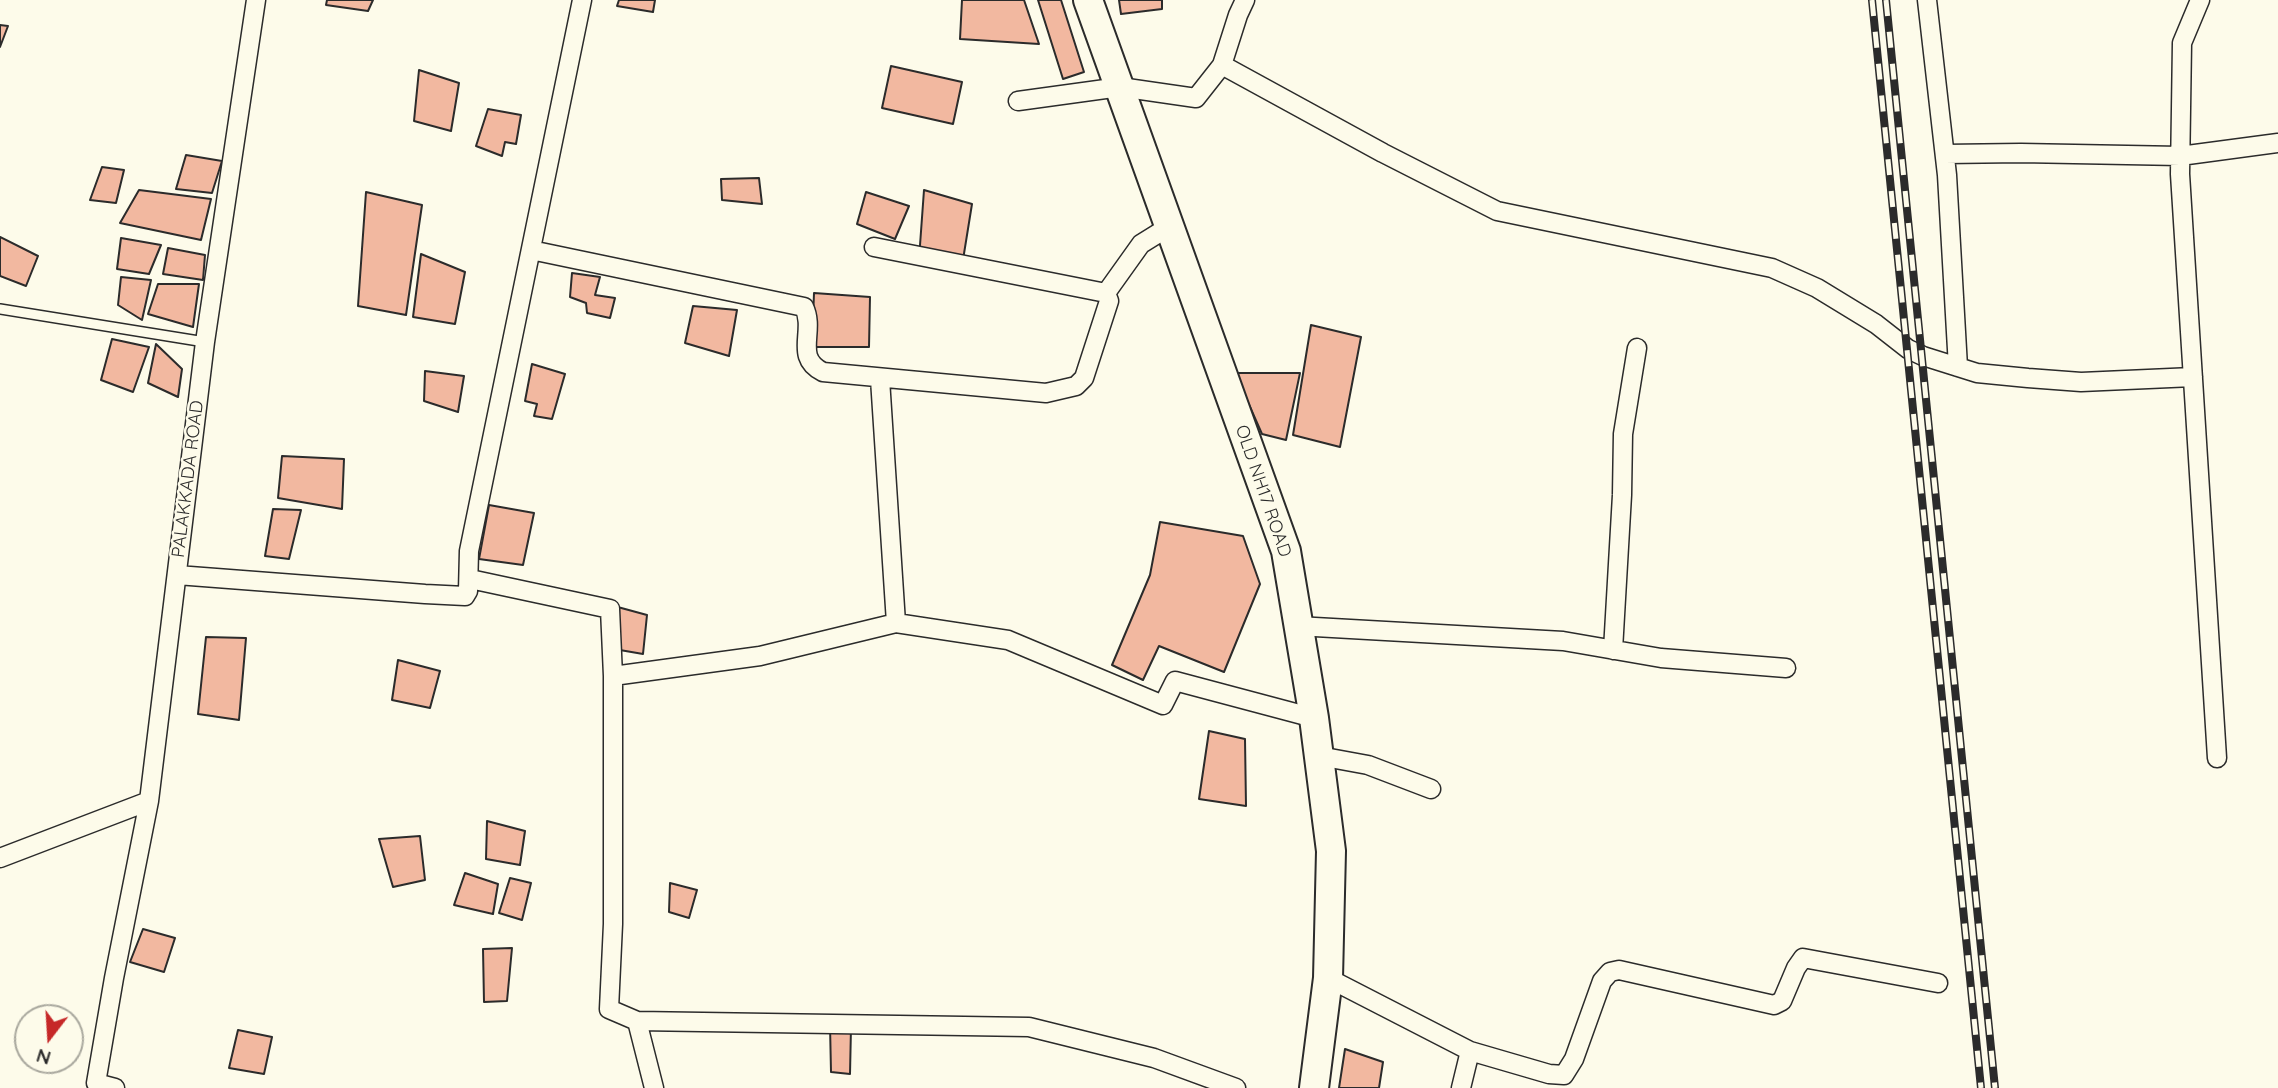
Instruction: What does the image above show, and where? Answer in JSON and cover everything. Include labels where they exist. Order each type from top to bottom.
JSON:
[{"type":"main road","name":"OLD NH17 ROAD","points":[[1088,0],[1286,551],[1314,719],[1331,852],[1328,978],[1314,1088]]},
{"type":"street","name":"PALAKKADA ROAD","points":[[115,1088],[96,1083],[149,802],[205,342],[256,0]]},
{"type":"street","points":[[177,575],[465,596],[470,579],[469,551],[582,0]]},
{"type":"street","points":[[1018,101],[1120,87],[1196,98],[1222,65],[1245,0]]},
{"type":"street","points":[[1927,0],[1945,154],[1958,367]]},
{"type":"street","points":[[1929,21],[1935,0]]},
{"type":"street","points":[[2200,0],[2182,43],[2180,156],[2217,758]]},
{"type":"street","points":[[1222,65],[1383,153],[1497,211],[1772,268],[1817,288],[1876,324],[1908,349],[1958,367],[1977,373],[2081,382],[2193,377]]},
{"type":"street","points":[[1945,154],[2180,156],[2278,143]]},
{"type":"street","points":[[531,250],[804,307],[808,315],[807,357],[813,367],[823,372],[1046,393],[1076,386],[1084,378],[1109,301],[1107,293],[1141,244],[1170,226]]},
{"type":"street","points":[[874,247],[1107,293]]},
{"type":"street","points":[[1613,650],[1623,434],[1637,348]]},
{"type":"street","points":[[880,379],[896,623]]},
{"type":"street","points":[[470,579],[610,609],[614,676],[613,924],[608,1009],[637,1021],[1029,1027],[1154,1058],[1236,1088]]},
{"type":"street","points":[[614,676],[760,656],[896,623],[1008,640],[1163,705],[1175,681],[1314,719]]},
{"type":"street","points":[[1297,626],[1563,641],[1661,659],[1786,668]]},
{"type":"street","points":[[1319,756],[1368,765],[1431,789]]},
{"type":"street","points":[[0,858],[149,802]]},
{"type":"street","points":[[1328,978],[1470,1051],[1549,1074],[1564,1075],[1574,1059],[1602,981],[1610,972],[1619,970],[1774,1005],[1782,1001],[1803,958],[1938,983]]},
{"type":"street","points":[[637,1021],[654,1088]]},
{"type":"street","points":[[1461,1088],[1470,1051]]},
{"type":"lane","points":[[0,309],[205,342]]},
{"type":"building","points":[[327,0],[373,0],[368,11],[326,5]]},
{"type":"building","points":[[619,0],[655,0],[653,12],[617,6]]},
{"type":"building","points":[[962,0],[1024,0],[1039,44],[960,39]]},
{"type":"building","points":[[1038,0],[1061,0],[1084,72],[1063,79]]},
{"type":"building","points":[[1119,0],[1162,0],[1162,9],[1121,14]]},
{"type":"building","points":[[0,25],[8,26],[0,47]]},
{"type":"building","points":[[891,66],[962,82],[953,124],[882,108]]},
{"type":"building","points":[[419,70],[459,83],[451,131],[414,121]]},
{"type":"building","points":[[488,109],[521,115],[516,144],[505,142],[502,156],[476,146]]},
{"type":"building","points":[[186,155],[222,161],[212,193],[176,189]]},
{"type":"building","points":[[102,167],[124,170],[116,203],[90,200]]},
{"type":"building","points":[[759,178],[762,204],[722,200],[721,179]]},
{"type":"building","points":[[139,190],[211,199],[201,240],[120,223]]},
{"type":"building","points":[[924,190],[972,204],[962,266],[919,259]]},
{"type":"building","points":[[366,192],[422,205],[406,315],[358,306]]},
{"type":"building","points":[[866,192],[909,206],[895,239],[857,224]]},
{"type":"building","points":[[0,237],[38,256],[26,286],[0,276]]},
{"type":"building","points":[[121,238],[161,245],[149,274],[117,269]]},
{"type":"building","points":[[168,248],[205,255],[203,280],[163,274]]},
{"type":"building","points":[[421,254],[465,272],[455,324],[413,317]]},
{"type":"building","points":[[572,273],[600,277],[595,295],[615,298],[610,318],[587,313],[586,303],[570,297]]},
{"type":"building","points":[[121,277],[151,280],[142,320],[118,305]]},
{"type":"building","points":[[158,284],[199,284],[193,327],[148,314]]},
{"type":"building","points":[[814,293],[870,297],[869,347],[812,347]]},
{"type":"building","points":[[693,306],[737,310],[729,356],[685,343]]},
{"type":"building","points":[[1311,325],[1361,337],[1340,447],[1293,435]]},
{"type":"building","points":[[112,339],[149,347],[133,392],[101,380]]},
{"type":"building","points":[[156,344],[182,369],[178,397],[148,383]]},
{"type":"building","points":[[532,364],[565,374],[552,419],[534,416],[537,404],[525,401]]},
{"type":"building","points":[[425,371],[464,376],[458,412],[424,401]]},
{"type":"building","points":[[1235,373],[1300,373],[1286,440],[1262,434]]},
{"type":"building","points":[[282,456],[344,459],[342,509],[278,498]]},
{"type":"building","points":[[489,505],[534,513],[523,565],[479,559]]},
{"type":"building","points":[[273,509],[301,510],[289,559],[265,556]]},
{"type":"building","points":[[1160,522],[1243,536],[1260,584],[1224,672],[1159,646],[1143,680],[1112,665],[1150,575]]},
{"type":"building","points":[[614,606],[647,615],[643,654],[614,649]]},
{"type":"building","points":[[206,637],[246,638],[239,720],[198,714]]},
{"type":"building","points":[[398,660],[440,671],[430,708],[392,700]]},
{"type":"building","points":[[1209,731],[1245,739],[1246,806],[1199,799]]},
{"type":"building","points":[[487,821],[525,831],[520,865],[486,859]]},
{"type":"building","points":[[420,836],[425,880],[393,887],[379,839]]},
{"type":"building","points":[[465,873],[498,884],[493,914],[454,905]]},
{"type":"building","points":[[510,878],[531,883],[522,920],[499,913]]},
{"type":"building","points":[[670,883],[697,890],[689,918],[669,912]]},
{"type":"building","points":[[143,929],[175,938],[164,972],[130,962]]},
{"type":"building","points":[[512,948],[507,1001],[484,1002],[483,949]]},
{"type":"building","points":[[830,1025],[851,1027],[850,1074],[831,1072]]},
{"type":"building","points":[[238,1030],[272,1037],[264,1074],[229,1068]]},
{"type":"building","points":[[1345,1049],[1383,1062],[1379,1088],[1339,1088]]},
{"type":"railway","points":[[1872,0],[1981,1088]]},
{"type":"railway","points":[[1886,0],[1995,1088]]}]
